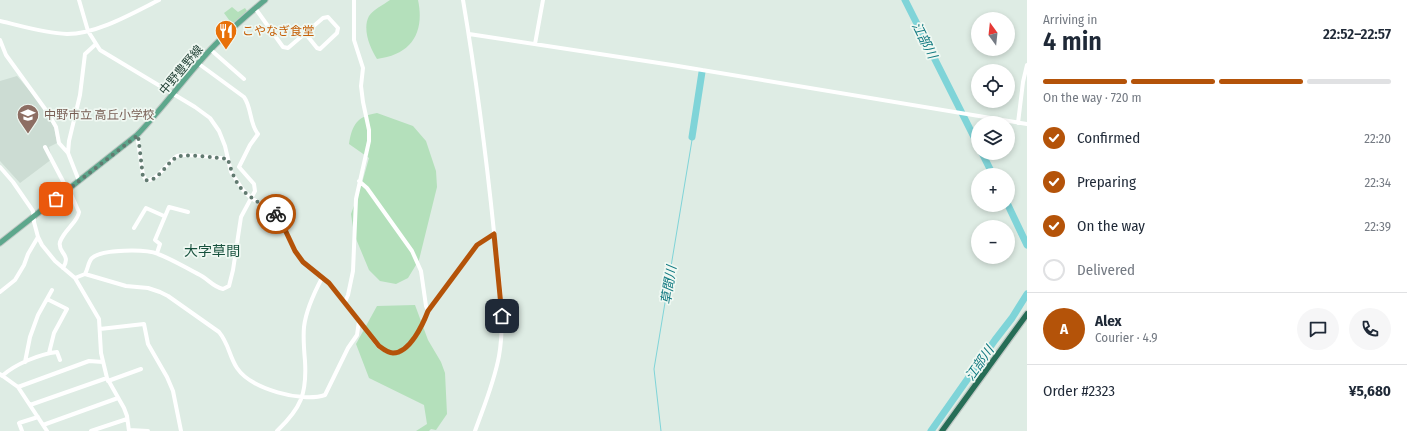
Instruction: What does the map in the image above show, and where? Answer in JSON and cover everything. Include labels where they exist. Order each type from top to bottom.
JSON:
[{"type":"highway","points":[[942,431],[1027,314]]},
{"type":"main road","name":"中野豊野線","points":[[0,243],[138,135],[211,50],[229,31],[265,0]]},
{"type":"street","points":[[79,0],[88,31],[96,44],[105,54],[195,107],[210,118],[219,131],[231,172],[242,190],[279,217],[295,251],[303,262],[329,283],[379,346],[391,353],[406,348],[424,321],[428,311],[477,245],[494,234]]},
{"type":"street","points":[[0,21],[54,33],[69,34],[88,31],[125,17],[159,0]]},
{"type":"street","points":[[345,302],[354,271],[354,216],[359,181],[369,141],[369,130],[362,102],[361,86],[363,68],[354,40],[354,0]]},
{"type":"street","points":[[463,0],[469,34],[494,234],[502,316],[499,356],[493,384],[475,431]]},
{"type":"street","points":[[535,44],[542,0]]},
{"type":"street","points":[[255,8],[283,46],[288,48],[304,33],[323,18],[328,17],[338,28],[337,33],[320,49],[317,48],[304,33]]},
{"type":"street","points":[[469,34],[672,65],[1027,124]]},
{"type":"street","points":[[0,40],[6,55],[48,113],[56,127],[59,143],[68,153],[79,181]]},
{"type":"street","points":[[68,153],[69,141],[80,95],[85,54],[96,44]]},
{"type":"street","points":[[211,50],[244,79]]},
{"type":"street","points":[[85,274],[89,261],[97,255],[113,251],[130,250],[157,253],[202,276],[215,287],[222,289],[227,288],[230,284],[241,217],[255,191],[254,184],[239,167],[250,145],[258,134],[252,124],[248,103],[240,94],[198,64]]},
{"type":"street","points":[[1018,122],[1023,82],[1027,65]]},
{"type":"street","points":[[138,135],[143,177],[146,180],[152,180],[174,159],[182,155],[228,159]]},
{"type":"street","points":[[45,147],[79,213],[78,217],[66,231],[60,242],[60,248],[65,255],[66,260],[63,268]]},
{"type":"street","points":[[0,167],[13,182],[33,211],[38,237],[51,257],[75,278],[99,319],[103,362],[108,380],[124,408],[129,430],[148,431]]},
{"type":"street","points":[[359,181],[367,188],[412,251],[420,271],[428,311]]},
{"type":"street","points":[[157,253],[160,244],[156,240],[164,216],[169,207],[188,212]]},
{"type":"street","points":[[134,228],[146,208],[164,216]]},
{"type":"street","points":[[0,292],[15,280],[38,237]]},
{"type":"street","points":[[75,278],[85,274],[126,286],[148,288],[168,296],[220,332],[226,340],[233,362],[238,370],[246,377],[276,393],[317,398],[325,395],[348,348],[357,335],[359,321]]},
{"type":"street","points":[[277,431],[298,408],[303,396],[306,381],[304,327],[308,309],[322,278]]},
{"type":"street","points":[[25,362],[38,315],[52,290]]},
{"type":"street","points":[[47,299],[67,309],[54,333],[49,353]]},
{"type":"street","points":[[100,329],[144,324],[148,344],[167,377],[173,391],[180,431]]},
{"type":"street","points":[[47,431],[18,388],[1,375],[10,368],[49,353],[57,352],[60,360]]},
{"type":"street","points":[[18,388],[89,361],[103,362]]},
{"type":"street","points":[[30,405],[141,370]]},
{"type":"street","points":[[43,425],[118,398]]},
{"type":"street","points":[[22,431],[20,423],[38,417]]},
{"type":"street","points":[[91,431],[127,419]]},
{"type":"shaded area","name":"中野市立 高丘小学校","points":[[17,76],[40,103],[54,127],[57,143],[49,147],[52,159],[20,183],[0,161],[0,81]]},
{"type":"green space","points":[[390,0],[418,0],[420,12],[419,23],[413,40],[407,47],[399,53],[389,57],[377,59],[368,38],[366,27],[367,21],[373,11]]},
{"type":"green space","points":[[232,7],[238,12],[245,8],[247,11],[232,24],[224,13]]},
{"type":"green space","points":[[377,113],[413,126],[426,141],[436,171],[437,187],[419,260],[408,278],[396,284],[380,281],[369,270],[354,234],[351,214],[369,158],[349,144],[350,137],[354,127],[360,119],[370,114]]},
{"type":"green space","points":[[415,305],[428,340],[441,362],[445,373],[447,414],[436,430],[431,429],[429,431],[416,431],[427,424],[424,405],[369,378],[356,344],[377,306]]},
{"type":"waterway","name":"江部川","points":[[905,0],[971,131]]},
{"type":"waterway","name":"草間川","points":[[692,137],[702,72]]},
{"type":"waterway","name":"草間川","points":[[661,431],[654,369],[692,140]]},
{"type":"waterway","name":"江部川","points":[[986,160],[990,168]]},
{"type":"waterway","name":"江部川","points":[[1011,212],[1027,245]]},
{"type":"waterway","name":"江部川","points":[[931,431],[1012,318],[1027,294]]},
{"type":"way so far","points":[[56,199],[138,135],[143,177],[146,180],[152,180],[177,156],[186,155],[228,159],[231,172],[242,190],[251,198],[276,214]]},
{"type":"place","name":"こやなぎ食堂","points":[[226,50]]},
{"type":"place","name":"中野市立 高丘小学校","points":[[28,134]]},
{"type":"district","name":"大字草間","points":[[212,251]]},
{"type":"route","points":[[276,214],[279,217],[295,251],[303,262],[329,283],[383,350],[394,353],[406,348],[424,321],[428,311],[477,245],[494,234],[502,316]]}]
